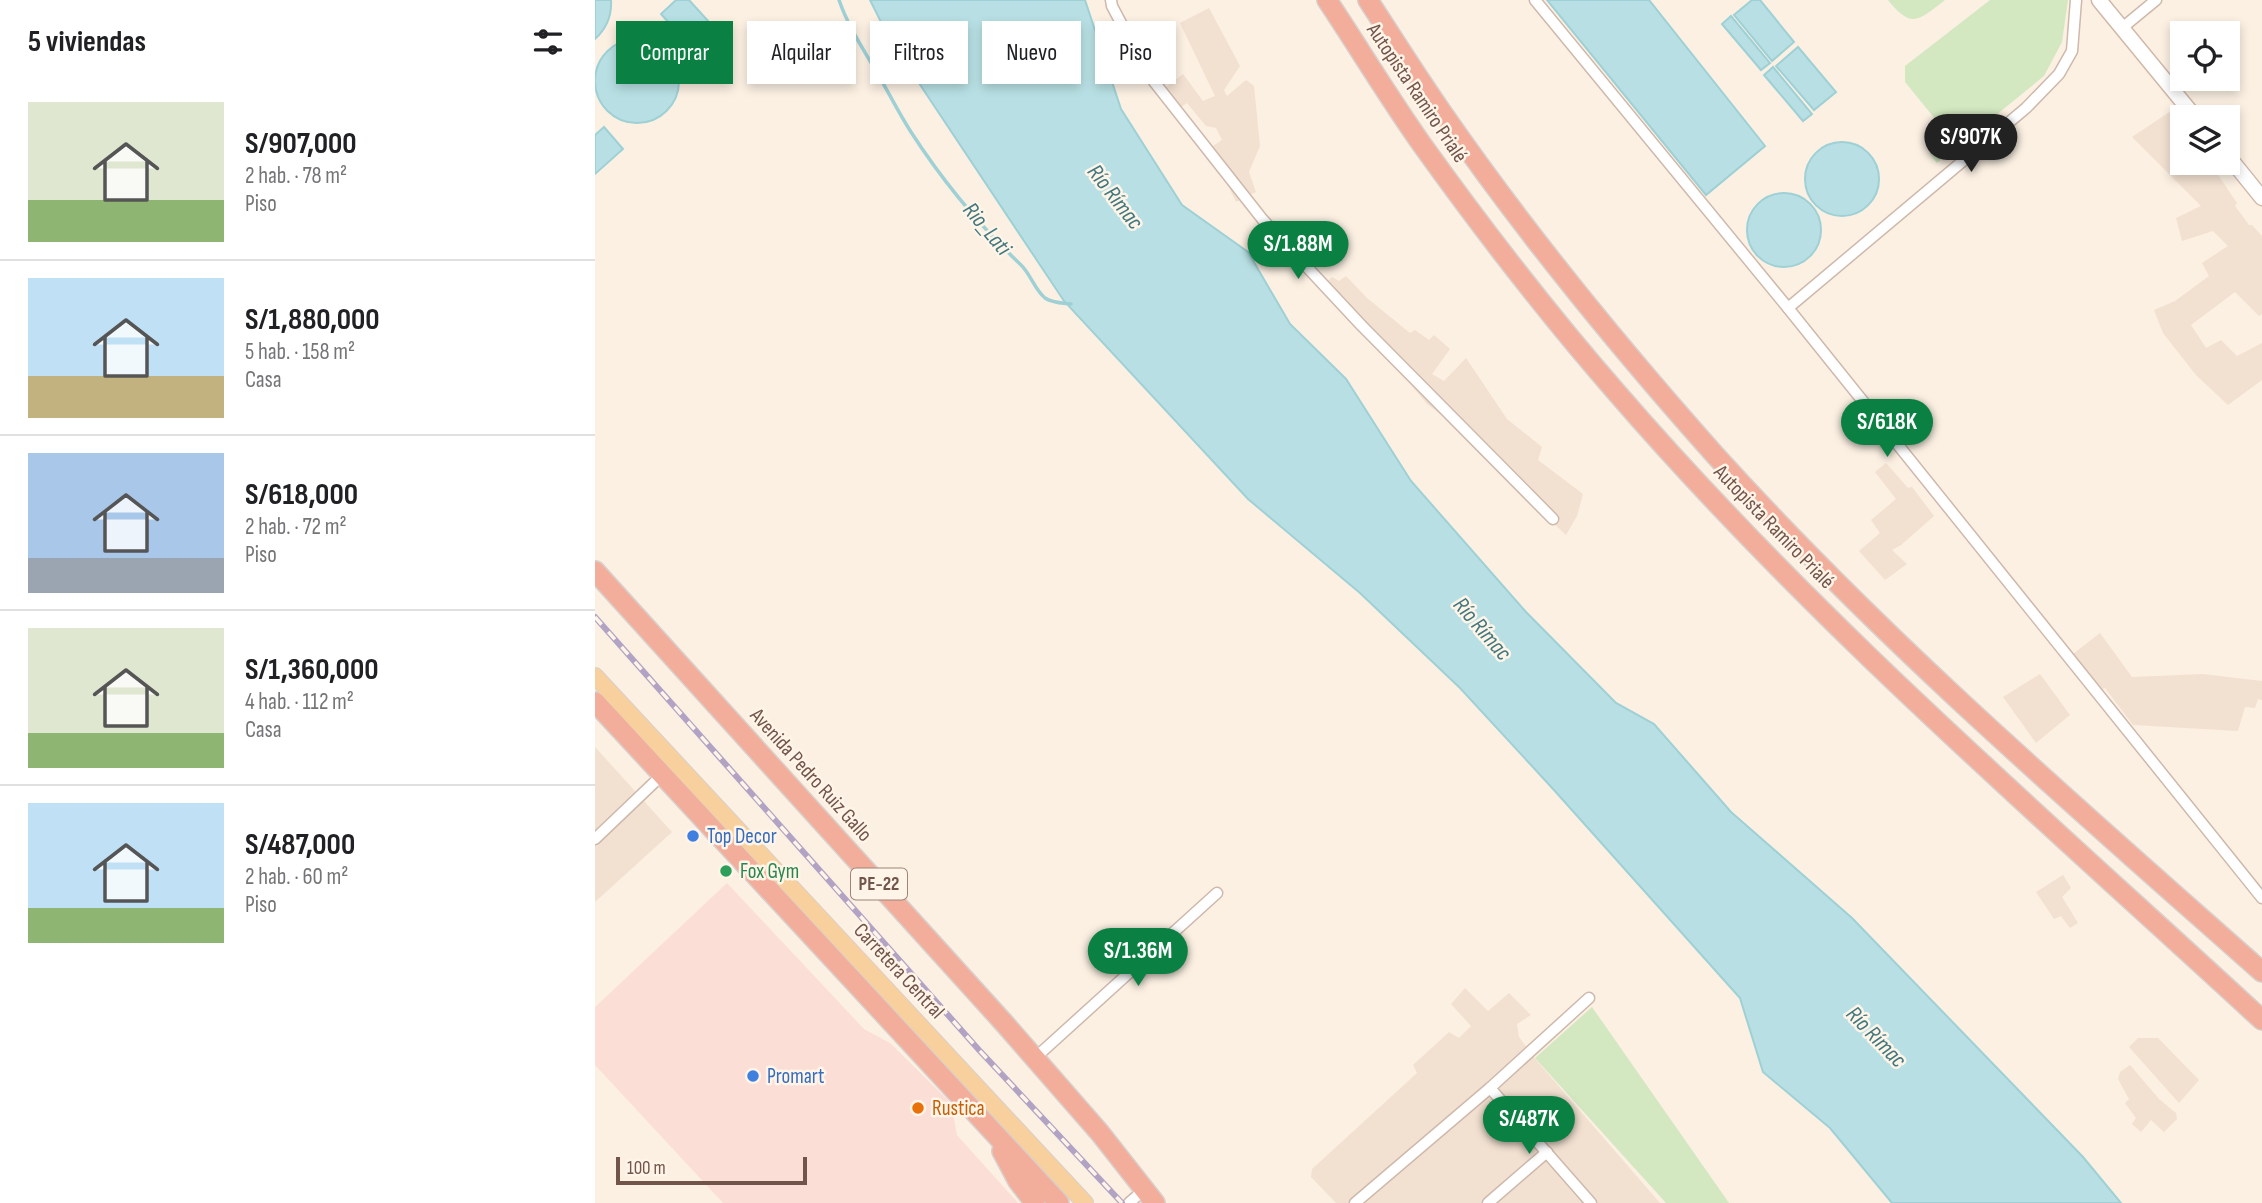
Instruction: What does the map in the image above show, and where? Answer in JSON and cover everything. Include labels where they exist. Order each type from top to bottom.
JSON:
[{"type":"highway","name":"Autopista Ramiro Prialé","points":[[1327,0],[1422,144],[1524,281],[1617,394],[1733,520],[1906,693],[2262,1020]]},
{"type":"highway","name":"Autopista Ramiro Prialé","points":[[1368,0],[1441,111],[1561,273],[1716,455],[1832,577],[1933,675],[2262,972]]},
{"type":"highway","name":"Avenida Pedro Ruiz Gallo","points":[[595,571],[1035,1058],[1150,1196]]},
{"type":"highway","name":"Carretera Central","points":[[595,702],[1059,1203]]},
{"type":"highway","points":[[983,1120],[1018,1181],[1034,1203]]},
{"type":"main road","name":"Carretera Central","points":[[595,676],[1085,1203]]},
{"type":"street","points":[[1111,0],[1148,74],[1263,220],[1362,326],[1553,519]]},
{"type":"street","points":[[1535,0],[1788,308],[2262,898]]},
{"type":"street","points":[[1788,308],[2026,108],[2059,74],[2072,51],[2076,0]]},
{"type":"street","points":[[2099,0],[2186,105]]},
{"type":"street","points":[[2122,28],[2156,0]]},
{"type":"street","points":[[2240,171],[2262,198]]},
{"type":"street","points":[[595,839],[662,775]]},
{"type":"street","points":[[1035,1058],[1217,893]]},
{"type":"street","points":[[1355,1203],[1490,1088],[1589,998]]},
{"type":"street","points":[[1490,1088],[1591,1203]]},
{"type":"street","points":[[1488,1203],[1547,1152]]},
{"type":"street","points":[[1129,1203],[1150,1196]]},
{"type":"shaded area","points":[[1209,8],[1240,66],[1224,90],[1227,96],[1246,80],[1254,86],[1260,146],[1249,172],[1256,192],[1236,202],[1210,148],[1222,140],[1216,128],[1206,126],[1187,103],[1173,113],[1166,87],[1176,84],[1176,79],[1183,74],[1203,101],[1215,96],[1180,23]]},
{"type":"shaded area","points":[[2170,112],[2170,175],[2132,137]]},
{"type":"shaded area","points":[[2170,175],[2218,175],[2237,203],[2235,206],[2249,225],[2262,236],[2262,314],[2259,316],[2235,292],[2191,325],[2206,348],[2221,340],[2237,356],[2262,343],[2262,380],[2228,405],[2196,375],[2163,333],[2154,310],[2175,301],[2209,276],[2202,263],[2228,246],[2213,231],[2182,241],[2176,218],[2201,206]]},
{"type":"shaded area","points":[[1346,276],[1367,298],[1410,333],[1415,330],[1429,340],[1434,335],[1450,349],[1432,374],[1444,381],[1466,358],[1507,419],[1542,447],[1538,460],[1583,494],[1577,516],[1566,535],[1502,475],[1479,443],[1427,404],[1369,335],[1319,288],[1332,277],[1339,281]]},
{"type":"shaded area","points":[[1886,463],[1908,488],[1912,487],[1934,516],[1892,550],[1907,564],[1885,580],[1859,551],[1880,533],[1871,520],[1896,499],[1875,472]]},
{"type":"shaded area","points":[[2100,633],[2132,677],[2203,674],[2262,681],[2262,700],[2258,699],[2255,708],[2245,707],[2238,731],[2133,725],[2105,688],[2097,690],[2073,654]]},
{"type":"shaded area","points":[[2040,674],[2070,715],[2036,743],[2003,697]]},
{"type":"shaded area","points":[[595,747],[672,832],[595,902]]},
{"type":"shaded area","points":[[2063,875],[2071,888],[2062,897],[2078,923],[2070,928],[2061,916],[2054,919],[2036,892]]},
{"type":"shaded area","points":[[727,883],[864,1029],[890,1043],[951,1103],[957,1135],[1018,1203],[723,1203],[595,1065],[595,1007]]},
{"type":"shaded area","points":[[1465,988],[1488,1011],[1509,993],[1531,1015],[1517,1024],[1519,1037],[1660,1203],[1336,1203],[1311,1177],[1312,1169],[1417,1073],[1413,1065],[1449,1032],[1459,1038],[1471,1026],[1451,1004]]},
{"type":"shaded area","points":[[2138,1038],[2158,1038],[2199,1080],[2179,1103],[2129,1047]]},
{"type":"shaded area","points":[[2130,1065],[2159,1099],[2176,1113],[2177,1119],[2164,1132],[2151,1120],[2141,1132],[2132,1124],[2136,1118],[2125,1103],[2129,1099],[2118,1079],[2120,1072]]},
{"type":"green space","points":[[1888,0],[1945,0],[1929,13],[1916,19],[1903,15]]},
{"type":"green space","points":[[1990,0],[2068,0],[2062,42],[2044,76],[1937,163],[1929,153],[1949,136],[1905,82],[1905,66]]},
{"type":"green space","points":[[1592,1007],[1729,1203],[1666,1203],[1535,1058]]},
{"type":"water","points":[[595,0],[611,0],[611,6],[608,21],[595,39]]},
{"type":"water","points":[[676,0],[689,0],[708,21],[667,21],[661,14]]},
{"type":"water","name":"Río Rímac","points":[[870,0],[1085,0],[1095,30],[1095,84],[1113,84],[1121,109],[1182,205],[1248,252],[1290,324],[1346,379],[1411,481],[1526,612],[1616,703],[1654,724],[1731,812],[1852,918],[2083,1157],[2121,1203],[1892,1203],[1830,1128],[1763,1072],[1740,998],[1554,790],[1460,688],[1360,593],[1248,499],[1064,301],[920,84],[968,84],[968,21],[880,21]]},
{"type":"water","points":[[1547,0],[1649,0],[1765,146],[1706,195]]},
{"type":"water","points":[[1752,0],[1760,0],[1794,42],[1772,61],[1734,15]]},
{"type":"water","points":[[1731,16],[1770,63],[1761,70],[1722,24]]},
{"type":"water","points":[[616,45],[616,84],[679,84],[676,97],[667,111],[653,120],[637,123],[621,120],[607,111],[598,97],[595,81],[598,65],[607,51]]},
{"type":"water","points":[[1798,47],[1836,92],[1814,110],[1776,66]]},
{"type":"water","points":[[1773,67],[1812,114],[1803,121],[1764,75]]},
{"type":"water","points":[[604,127],[623,149],[595,174],[595,135]]},
{"type":"water","points":[[1842,142],[1856,145],[1868,153],[1876,165],[1879,179],[1876,193],[1868,205],[1856,213],[1842,216],[1828,213],[1816,205],[1808,193],[1805,179],[1808,165],[1816,153],[1828,145]]},
{"type":"water","points":[[1784,193],[1798,196],[1810,204],[1818,216],[1821,230],[1818,244],[1810,256],[1798,264],[1784,267],[1770,264],[1758,256],[1750,244],[1747,230],[1750,216],[1758,204],[1770,196]]},
{"type":"waterway","name":"Rio_Lati","points":[[839,0],[902,117],[948,184],[975,217],[1024,268],[1045,298],[1071,304]]},
{"type":"railway","points":[[595,617],[979,1050],[1122,1203]]},
{"type":"place","name":"Top Decor","points":[[693,836]]},
{"type":"place","name":"Fox Gym","points":[[726,871]]},
{"type":"place","name":"Promart","points":[[753,1076]]},
{"type":"place","name":"Rustica","points":[[918,1108]]}]
